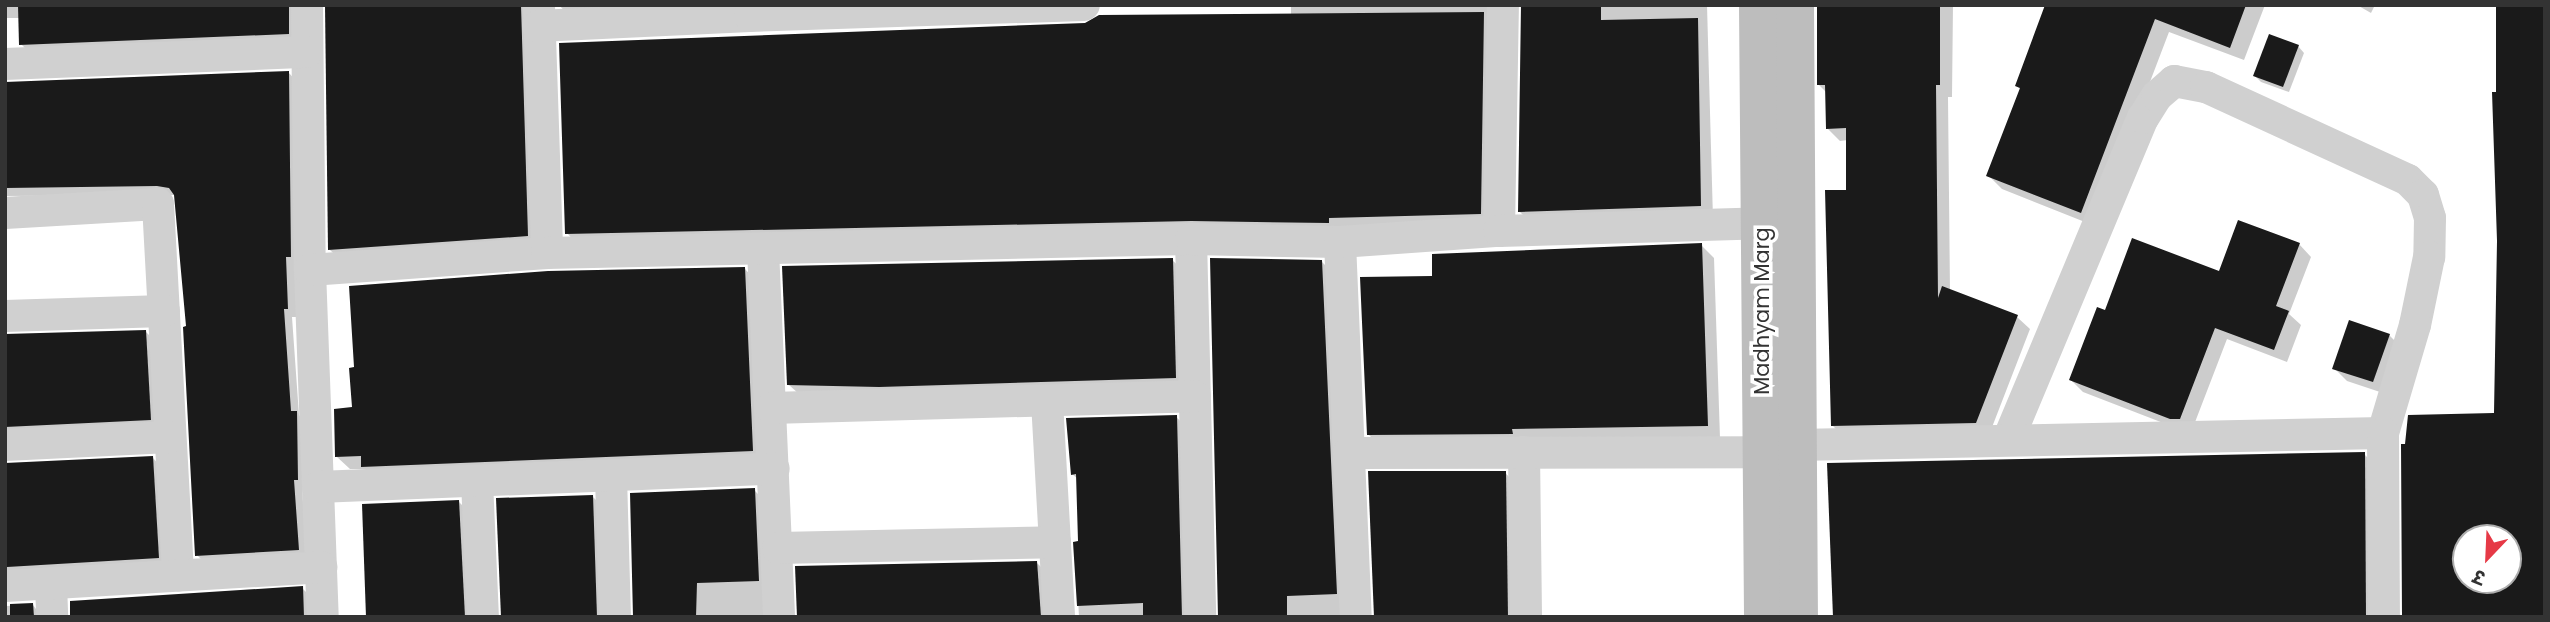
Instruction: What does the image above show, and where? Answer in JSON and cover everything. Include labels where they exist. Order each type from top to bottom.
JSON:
[{"type":"street","points":[[307,5],[310,270],[323,617]]},
{"type":"street","points":[[547,253],[538,16],[1084,5]]},
{"type":"street","points":[[1499,231],[1503,5]]},
{"type":"street","name":"Madhyam Marg","points":[[1758,5],[1762,223],[1780,448],[1799,617]]},
{"type":"street","name":"Madhyam Marg","points":[[1763,617],[1780,448],[1795,5]]},
{"type":"street","points":[[5,64],[307,52]]},
{"type":"street","points":[[2008,440],[2143,118],[2157,96],[2174,81],[2207,87],[2408,180],[2423,195],[2430,218],[2429,257],[2415,325],[2383,433],[2384,617]]},
{"type":"street","points":[[5,213],[158,204],[178,575]]},
{"type":"street","points":[[310,270],[547,253],[1191,239],[1340,242],[1499,231],[1762,223]]},
{"type":"street","points":[[1191,239],[1200,617]]},
{"type":"street","points":[[1340,242],[1356,617]]},
{"type":"street","points":[[763,249],[779,617]]},
{"type":"street","points":[[5,316],[164,312]]},
{"type":"street","points":[[771,408],[1195,396]]},
{"type":"street","points":[[1047,401],[1059,617]]},
{"type":"street","points":[[1349,453],[1780,448],[2008,440],[2383,433]]},
{"type":"street","points":[[5,445],[170,437]]},
{"type":"street","points":[[1524,452],[1526,617]]},
{"type":"street","points":[[318,487],[774,469]]},
{"type":"street","points":[[611,476],[615,617]]},
{"type":"street","points":[[477,481],[483,617]]},
{"type":"street","points":[[778,548],[1055,542]]},
{"type":"street","points":[[5,586],[321,567]]},
{"type":"street","points":[[51,583],[52,617]]},
{"type":"building","points":[[18,5],[289,5],[289,34],[19,45]]},
{"type":"building","points":[[325,5],[521,5],[528,236],[328,250]]},
{"type":"building","points":[[1521,5],[1601,5],[1601,20],[1698,18],[1701,206],[1518,212]]},
{"type":"building","points":[[1817,5],[1940,5],[1940,85],[1936,85],[1938,298],[1942,286],[2018,315],[1976,423],[1831,426],[1825,190],[1846,190],[1846,128],[1826,129],[1825,85],[1817,85]]},
{"type":"building","points":[[2045,5],[2246,5],[2230,48],[2155,19],[2081,213],[1986,176],[2020,88],[2015,86]]},
{"type":"building","points":[[2496,5],[2545,5],[2545,617],[2402,617],[2401,444],[2405,444],[2408,415],[2494,413],[2497,241],[2492,92],[2496,92]]},
{"type":"building","points":[[1484,12],[1481,214],[1329,218],[1329,223],[1191,221],[565,234],[559,43],[1085,23],[1099,15]]},
{"type":"building","points":[[2269,34],[2299,45],[2283,87],[2253,76]]},
{"type":"building","points":[[289,71],[291,257],[286,257],[288,309],[284,309],[291,411],[297,411],[298,480],[294,480],[299,550],[195,556],[183,327],[186,326],[174,195],[169,188],[157,186],[5,188],[5,82]]},
{"type":"building","points":[[2238,220],[2300,243],[2276,306],[2289,311],[2274,350],[2215,328],[2180,419],[2170,419],[2069,380],[2097,307],[2105,310],[2132,238],[2219,271]]},
{"type":"building","points":[[1702,243],[1708,426],[1512,429],[1513,434],[1367,435],[1360,277],[1432,276],[1432,254]]},
{"type":"building","points":[[1173,258],[1176,378],[879,387],[787,385],[782,266]]},
{"type":"building","points":[[1210,258],[1322,260],[1337,594],[1287,596],[1287,617],[1218,617]]},
{"type":"building","points":[[745,267],[753,451],[361,467],[361,456],[335,457],[334,409],[352,407],[349,368],[354,367],[349,286],[548,271]]},
{"type":"building","points":[[2349,320],[2390,334],[2373,382],[2332,369]]},
{"type":"building","points":[[146,330],[151,420],[5,427],[5,334]]},
{"type":"building","points":[[1177,415],[1182,617],[1143,617],[1143,603],[1077,606],[1073,542],[1078,541],[1076,474],[1071,475],[1066,418]]},
{"type":"building","points":[[2365,452],[2366,617],[1833,617],[1827,463]]},
{"type":"building","points":[[153,456],[159,558],[7,567],[5,463]]},
{"type":"building","points":[[1368,471],[1506,471],[1508,617],[1374,617]]},
{"type":"building","points":[[755,488],[759,581],[697,583],[696,617],[633,617],[630,493]]},
{"type":"building","points":[[593,495],[597,617],[501,617],[496,498]]},
{"type":"building","points":[[459,500],[465,617],[366,617],[362,504]]},
{"type":"building","points":[[1037,561],[1041,617],[797,617],[795,566]]},
{"type":"building","points":[[303,586],[304,617],[70,617],[70,601]]},
{"type":"building","points":[[33,603],[34,617],[10,617],[10,604]]}]
